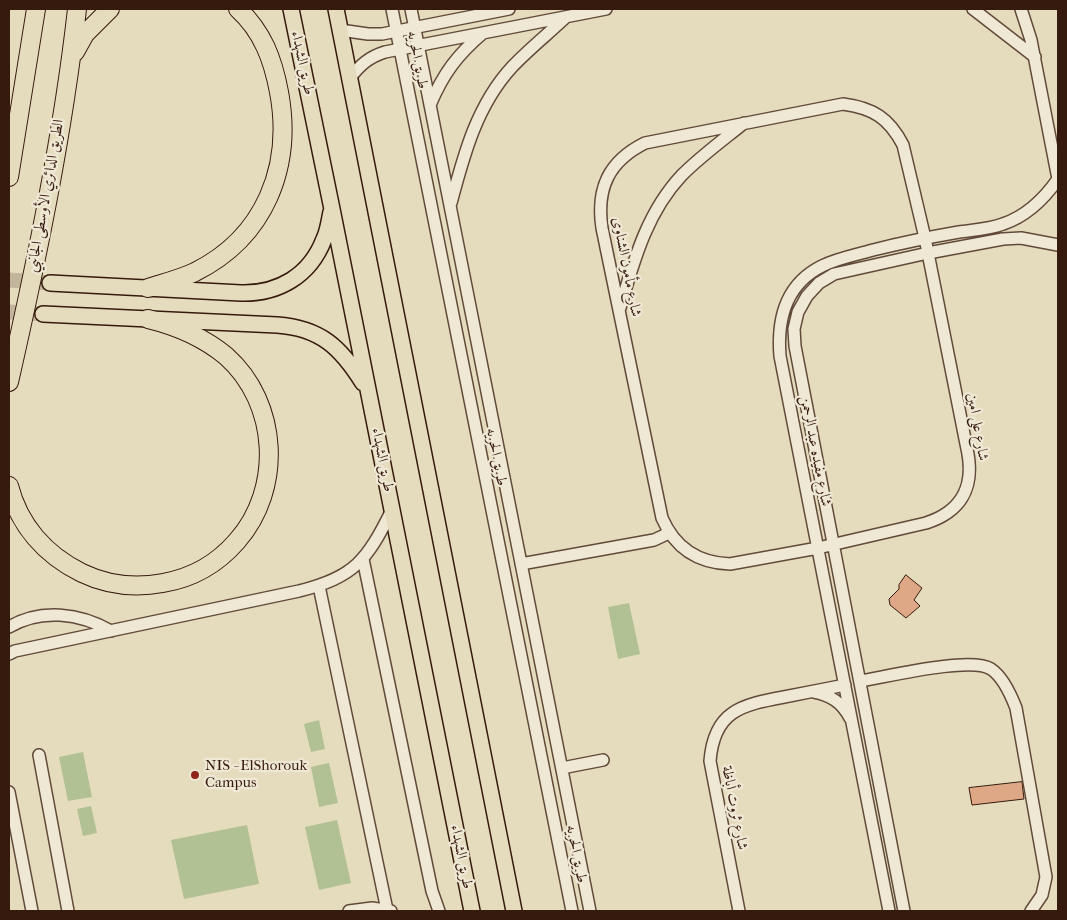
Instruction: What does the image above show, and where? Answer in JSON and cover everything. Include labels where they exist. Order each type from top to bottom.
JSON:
[{"type":"highway","points":[[9,177],[36,9]]},
{"type":"highway","name":"الطريق الدائري الأوسطى الجانبي","points":[[9,382],[46,204],[77,9]]},
{"type":"highway","points":[[69,64],[85,34],[110,9]]},
{"type":"highway","points":[[148,288],[194,272],[234,244],[256,220],[277,176],[281,160],[284,128],[276,77],[266,46],[258,32],[238,9]]},
{"type":"highway","points":[[9,486],[15,506],[25,524],[38,541],[70,568],[109,583],[151,586],[191,575],[210,566],[226,553],[246,530],[261,504],[270,459],[268,437],[258,400],[239,370],[213,346],[182,329],[148,319]]},
{"type":"main road","name":"طريق الشهداء","points":[[291,9],[472,911]]},
{"type":"main road","points":[[336,9],[514,911]]},
{"type":"main road","points":[[50,282],[262,292],[283,286],[301,274],[315,258],[324,239],[332,209]]},
{"type":"main road","points":[[43,314],[288,326],[304,329],[319,335],[337,348],[350,362],[369,391]]},
{"type":"street","name":"طريق الحريه","points":[[392,9],[572,911]]},
{"type":"street","name":"طريق الحريه","points":[[411,9],[590,911]]},
{"type":"street","points":[[463,9],[480,14]]},
{"type":"street","points":[[340,30],[368,34],[396,31],[509,9]]},
{"type":"street","points":[[350,78],[360,65],[371,57],[399,49],[606,9]]},
{"type":"street","points":[[974,9],[1035,58]]},
{"type":"street","points":[[1021,9],[1035,58],[1058,179]]},
{"type":"street","points":[[450,207],[471,134],[482,111],[511,68],[567,16]]},
{"type":"street","points":[[430,105],[439,84],[451,64],[466,47],[484,32]]},
{"type":"street","name":"شارع مأمون الشناوى","points":[[818,548],[730,564],[718,564],[694,556],[683,549],[669,533],[662,518],[600,213],[600,198],[604,184],[620,159],[645,143],[843,104],[859,106],[886,120],[896,132],[903,146],[925,238]]},
{"type":"street","points":[[619,311],[638,246],[664,197],[682,175],[745,122]]},
{"type":"street","name":"شارع مفيده عبد الرحمن","points":[[889,911],[780,356],[778,335],[782,314],[791,295],[804,279],[821,266],[840,259],[925,238],[1002,225],[1019,217],[1034,206],[1047,194],[1058,179]]},
{"type":"street","name":"شارع على امين","points":[[818,548],[938,519],[949,513],[965,492],[969,480],[970,467],[925,238]]},
{"type":"street","name":"شارع مفيده عبد الرحمن","points":[[904,911],[832,545],[795,346],[794,329],[798,312],[807,296],[819,283],[834,274],[1003,238],[1021,238],[1058,245]]},
{"type":"street","points":[[9,654],[318,586],[343,575],[363,559],[379,536],[392,510]]},
{"type":"street","points":[[521,564],[654,540],[669,533]]},
{"type":"street","points":[[363,559],[432,891],[439,911]]},
{"type":"street","points":[[318,586],[389,911],[372,908],[349,911]]},
{"type":"street","points":[[9,627],[34,617],[57,614],[80,617],[111,631]]},
{"type":"street","points":[[860,681],[854,692],[845,685],[851,674],[860,681],[950,665],[968,664],[990,669],[1010,692],[1017,716],[1046,877],[1042,895],[1031,911]]},
{"type":"street","name":"شارع ثروت أباظة","points":[[739,911],[710,761],[711,745],[717,730],[739,708],[754,703],[845,685]]},
{"type":"street","points":[[812,691],[826,694],[838,701],[847,711],[852,724]]},
{"type":"street","points":[[39,755],[68,911]]},
{"type":"street","points":[[562,768],[603,760]]},
{"type":"street","points":[[9,792],[32,911]]},
{"type":"green space","points":[[629,603],[640,654],[618,659],[608,607]]},
{"type":"green space","points":[[319,720],[325,749],[311,752],[304,724]]},
{"type":"green space","points":[[83,752],[92,797],[68,801],[59,757]]},
{"type":"green space","points":[[329,763],[338,803],[319,807],[311,767]]},
{"type":"green space","points":[[91,806],[97,833],[83,836],[77,809]]},
{"type":"green space","points":[[337,820],[351,883],[319,890],[305,827]]},
{"type":"green space","points":[[247,825],[259,884],[184,899],[171,840]]},
{"type":"building","points":[[906,575],[922,588],[914,600],[920,606],[906,618],[890,605],[889,599],[899,589],[899,585]]},
{"type":"building","points":[[1022,782],[1024,799],[972,805],[969,788]]},
{"type":"tunnel","points":[[9,280],[50,283]]},
{"type":"tunnel","points":[[9,312],[43,314]]},
{"type":"place","name":"NIS - ElShorouk Campus","points":[[195,775]]}]
